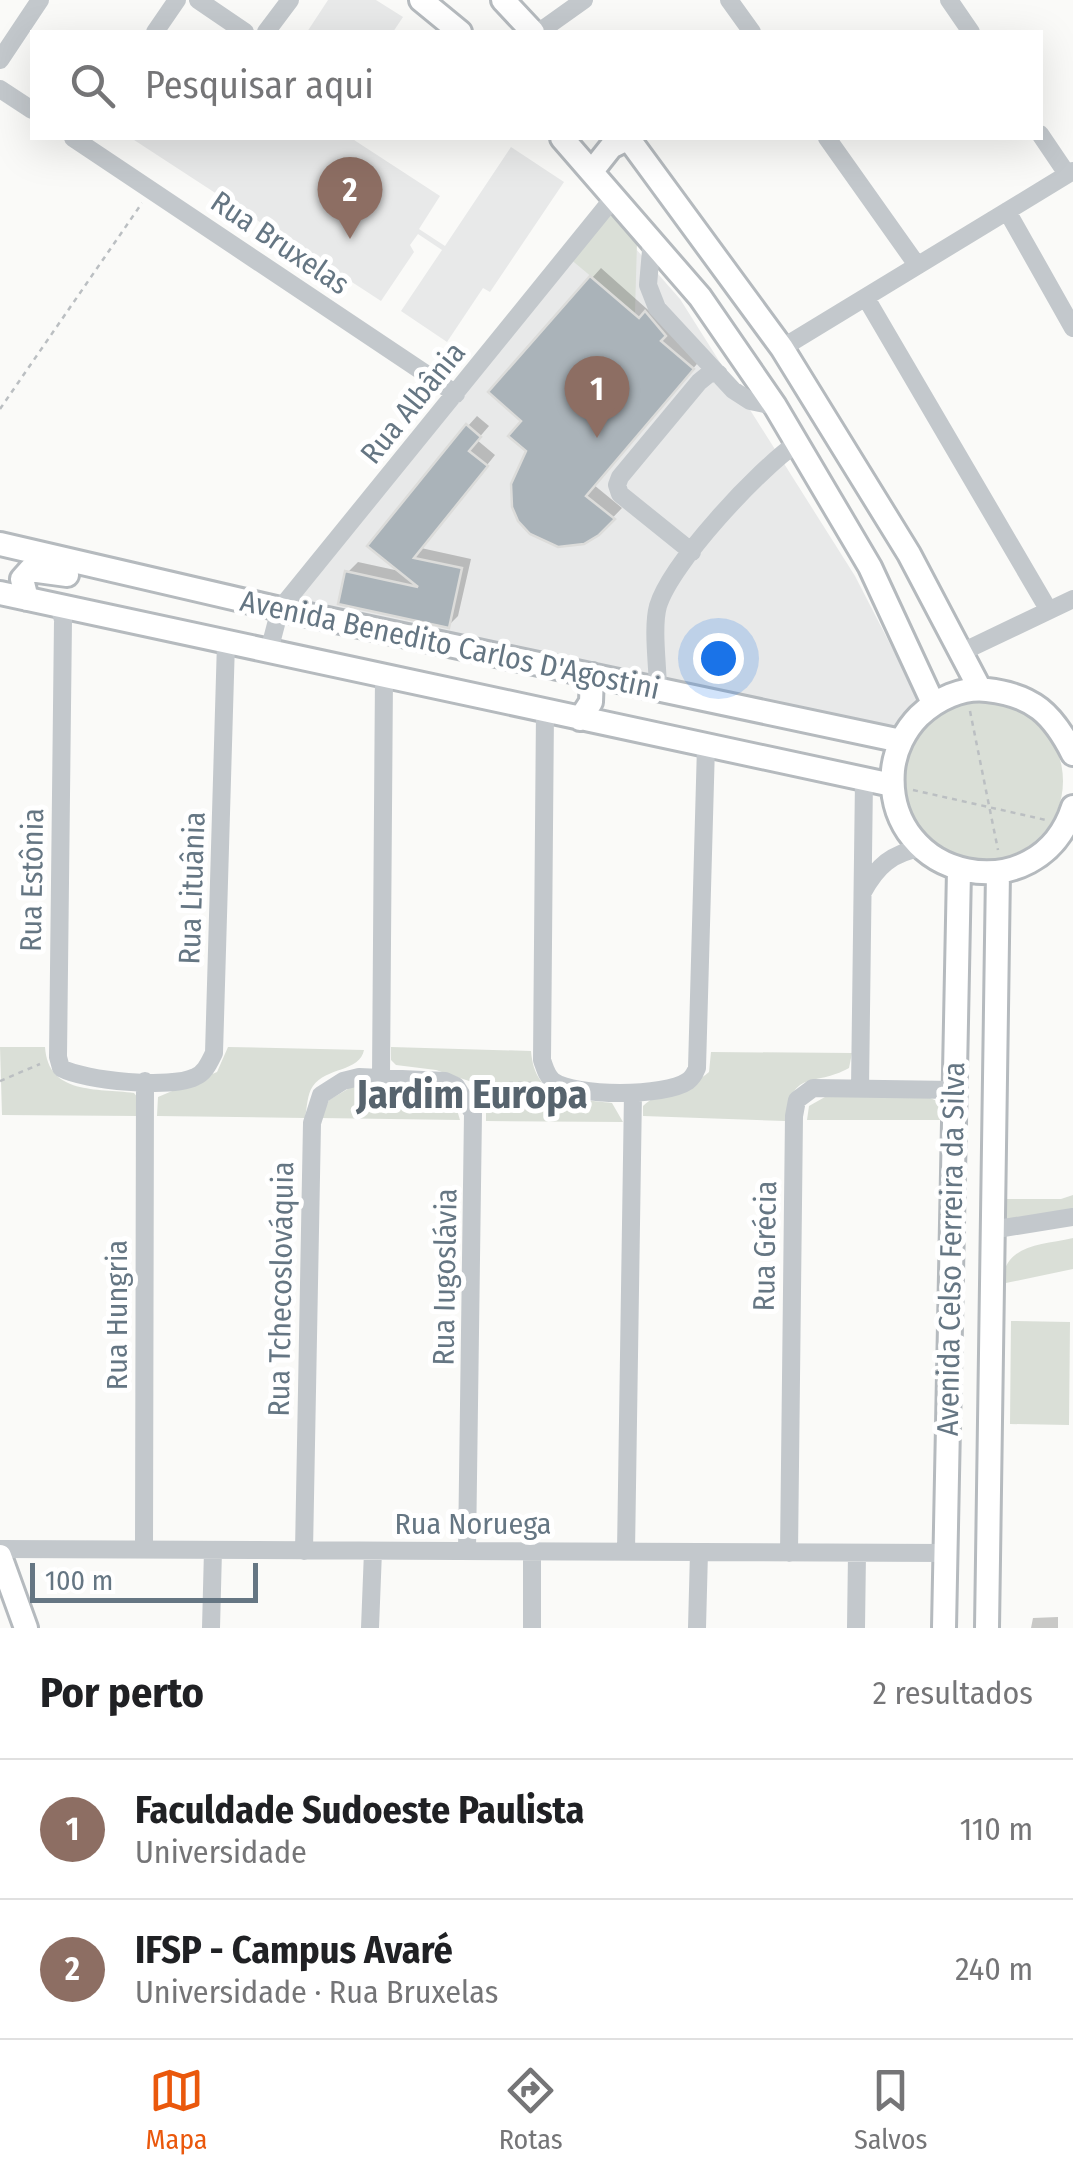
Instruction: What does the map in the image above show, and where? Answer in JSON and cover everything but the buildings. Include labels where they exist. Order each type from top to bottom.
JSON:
[{"type":"main road","points":[[420,0],[458,30]]},
{"type":"main road","points":[[503,0],[534,30]]},
{"type":"main road","points":[[564,140],[700,297],[775,406],[870,567],[933,703]]},
{"type":"main road","points":[[592,171],[611,147],[624,140]]},
{"type":"main road","points":[[629,140],[782,348],[910,554],[962,652],[973,690]]},
{"type":"main road","points":[[775,406],[787,394],[810,394]]},
{"type":"main road","name":"Avenida Benedito Carlos D'Agostini","points":[[0,544],[280,609],[901,740]]},
{"type":"main road","points":[[27,598],[22,579],[30,570],[83,576],[103,568]]},
{"type":"main road","name":"Avenida Benedito Carlos D'Agostini","points":[[0,593],[892,785]]},
{"type":"main road","points":[[580,719],[591,702],[592,675]]},
{"type":"main road","points":[[1070,816],[1041,854],[1021,866],[1000,871],[959,870],[921,848],[906,830],[896,809],[892,785],[901,740],[913,722],[933,703],[973,690],[1010,693],[1038,706],[1060,727],[1073,754]]},
{"type":"main road","points":[[654,733],[646,716],[648,703],[658,691]]},
{"type":"main road","name":"Avenida Celso Ferreira da Silva","points":[[944,1628],[959,870]]},
{"type":"main road","name":"Avenida Celso Ferreira da Silva","points":[[987,1628],[1000,871]]},
{"type":"main road","points":[[951,1324],[963,1336],[978,1337],[987,1332],[991,1323]]},
{"type":"main road","points":[[948,1404],[960,1391],[969,1388],[984,1394],[990,1402]]},
{"type":"main road","points":[[0,1552],[26,1628]]},
{"type":"street","points":[[0,60],[40,0]]},
{"type":"street","points":[[157,30],[177,0]]},
{"type":"street","points":[[198,0],[242,30]]},
{"type":"street","points":[[268,30],[290,0]]},
{"type":"street","points":[[539,30],[584,0]]},
{"type":"street","points":[[729,0],[751,30]]},
{"type":"street","points":[[949,0],[970,30]]},
{"type":"street","points":[[0,88],[30,109]]},
{"type":"street","points":[[782,348],[1070,172],[1043,138]]},
{"type":"street","name":"Rua Bruxelas","points":[[76,140],[456,394]]},
{"type":"street","points":[[828,140],[917,264]]},
{"type":"street","name":"Rua Albânia","points":[[269,651],[280,609],[615,196]]},
{"type":"street","points":[[1007,211],[1073,328]]},
{"type":"street","points":[[652,239],[648,275],[654,302],[743,398],[775,406]]},
{"type":"street","points":[[866,298],[1048,609]]},
{"type":"street","points":[[692,552],[620,494],[617,485],[699,382],[710,373],[719,374]]},
{"type":"street","points":[[658,691],[658,608],[668,584],[771,461],[797,443]]},
{"type":"street","points":[[962,652],[1073,599]]},
{"type":"street","name":"Rua Estônia","points":[[58,606],[63,620],[58,1057]]},
{"type":"street","name":"Rua Lituânia","points":[[146,1081],[182,1082],[199,1076],[214,1054],[226,642]]},
{"type":"street","points":[[384,676],[381,1076],[445,1081],[456,1086],[473,1113]]},
{"type":"street","points":[[544,711],[542,1060],[546,1074],[556,1083],[572,1088],[632,1093],[680,1084],[690,1080],[698,1068],[706,746]]},
{"type":"street","points":[[860,1088],[864,780]]},
{"type":"street","points":[[862,893],[872,875],[889,858],[921,848]]},
{"type":"street","points":[[58,1057],[61,1068],[90,1080],[146,1081]]},
{"type":"street","name":"Rua Tchecoslováquia","points":[[304,1550],[312,1123],[321,1095],[343,1081],[381,1076]]},
{"type":"street","name":"Rua Hungria","points":[[144,1550],[146,1081]]},
{"type":"street","name":"Rua Grécia","points":[[789,1552],[797,1100],[813,1088],[954,1090]]},
{"type":"street","points":[[626,1552],[632,1093]]},
{"type":"street","name":"Rua Iugoslávia","points":[[467,1551],[473,1113]]},
{"type":"street","points":[[991,1230],[1073,1217]]},
{"type":"street","points":[[212,1628],[213,1550]]},
{"type":"street","points":[[370,1628],[372,1551]]},
{"type":"street","name":"Rua Noruega","points":[[0,1552],[946,1553]]},
{"type":"street","points":[[532,1552],[532,1628]]},
{"type":"street","points":[[697,1628],[699,1552]]},
{"type":"street","points":[[856,1628],[857,1553]]},
{"type":"path","points":[[0,409],[151,190]]},
{"type":"path","points":[[973,690],[1000,871]]},
{"type":"path","points":[[892,785],[990,808],[1070,816]]},
{"type":"path","points":[[0,1081],[58,1057]]},
{"type":"path","points":[[473,1113],[484,1090],[510,1083],[556,1083]]},
{"type":"shaded area","points":[[328,0],[376,0],[403,17],[394,30],[308,30]]},
{"type":"shaded area","points":[[134,140],[354,140],[440,196],[419,229],[445,246],[511,147],[564,182],[490,292],[483,288],[447,342],[401,311],[442,250],[418,234],[410,245],[414,252],[381,301]]},
{"type":"shaded area","points":[[609,211],[637,242],[635,313],[569,258]]},
{"type":"shaded area","points":[[607,216],[680,299],[855,576],[920,702],[892,731],[288,606]]},
{"type":"shaded area","points":[[984,702],[1014,708],[1040,725],[1057,751],[1063,781],[1057,811],[1040,837],[1014,854],[984,860],[954,854],[928,837],[911,811],[905,781],[911,751],[928,725],[954,708]]},
{"type":"shaded area","points":[[0,1047],[45,1047],[48,1063],[65,1081],[90,1089],[134,1093],[138,1098],[138,1116],[2,1115]]},
{"type":"shaded area","points":[[228,1047],[364,1050],[356,1062],[326,1075],[313,1086],[305,1118],[157,1116],[158,1097],[217,1072]]},
{"type":"shaded area","points":[[391,1047],[531,1051],[534,1067],[548,1088],[570,1098],[612,1103],[623,1122],[486,1121],[486,1101],[478,1084],[436,1070],[396,1065],[391,1060]]},
{"type":"shaded area","points":[[711,1052],[852,1053],[849,1068],[799,1086],[785,1121],[643,1116],[643,1106],[650,1100],[709,1072]]},
{"type":"shaded area","points":[[353,1086],[445,1090],[454,1100],[460,1120],[320,1118],[329,1100]]},
{"type":"shaded area","points":[[832,1093],[923,1095],[944,1104],[946,1120],[807,1120],[809,1106]]},
{"type":"shaded area","points":[[1073,1195],[1073,1215],[1006,1219],[1006,1199],[1061,1199]]},
{"type":"shaded area","points":[[1073,1238],[1073,1269],[1001,1284],[1004,1271],[1017,1254],[1037,1245]]},
{"type":"shaded area","points":[[1011,1321],[1070,1322],[1069,1425],[1010,1424]]},
{"type":"place","name":"IFSP - Campus Avaré","points":[[350,239]]},
{"type":"place","name":"Faculdade Sudoeste Paulista","points":[[597,438]]},
{"type":"district","name":"Jardim Europa","points":[[472,1094]]}]
